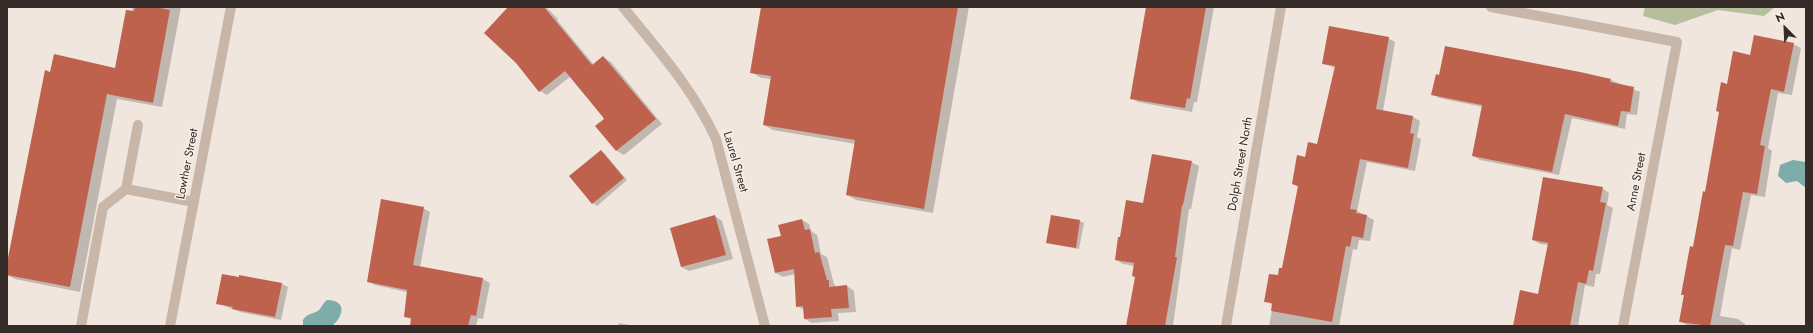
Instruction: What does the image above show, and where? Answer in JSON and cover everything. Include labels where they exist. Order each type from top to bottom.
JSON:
[{"type":"street","name":"Lowther Street","points":[[170,326],[231,7]]},
{"type":"street","name":"Laurel Street","points":[[624,7],[690,90],[706,116],[716,139],[765,326]]},
{"type":"street","name":"Dolph Street North","points":[[1226,326],[1281,7]]},
{"type":"street","name":"Anne Street","points":[[1491,7],[1676,42],[1623,326]]},
{"type":"street","points":[[81,326],[103,207],[126,189],[138,125]]},
{"type":"street","points":[[126,189],[194,202]]},
{"type":"green space","points":[[1645,7],[1775,7],[1764,16],[1718,10],[1675,25],[1643,16]]},
{"type":"water","points":[[1793,160],[1806,162],[1806,188],[1797,181],[1786,183],[1778,176],[1780,165]]},
{"type":"water","points":[[327,300],[338,303],[341,306],[341,313],[336,322],[332,326],[303,326],[303,320],[305,317],[319,310]]},
{"type":"building","points":[[135,7],[155,7],[170,10],[153,103],[107,94],[70,287],[7,275],[7,263],[45,70],[50,72],[54,54],[115,68],[126,10],[134,11]]},
{"type":"building","points":[[508,7],[544,7],[592,65],[603,56],[656,119],[616,151],[595,126],[604,119],[565,71],[539,92],[516,63],[484,33]]},
{"type":"building","points":[[761,7],[958,7],[924,209],[846,195],[855,140],[763,125],[771,76],[750,73]]},
{"type":"building","points":[[1146,7],[1206,7],[1190,99],[1187,98],[1185,108],[1130,99]]},
{"type":"building","points":[[1329,26],[1389,37],[1376,109],[1413,116],[1410,133],[1414,134],[1408,168],[1360,159],[1350,209],[1357,210],[1356,213],[1367,215],[1363,238],[1352,236],[1350,247],[1346,246],[1332,322],[1271,311],[1272,303],[1264,302],[1269,274],[1278,275],[1279,268],[1282,268],[1298,186],[1292,184],[1297,155],[1305,157],[1308,142],[1317,144],[1335,66],[1322,64]]},
{"type":"building","points":[[1754,35],[1794,43],[1784,92],[1771,89],[1760,145],[1765,146],[1757,194],[1743,192],[1733,246],[1725,245],[1710,326],[1679,322],[1684,295],[1681,295],[1690,246],[1693,247],[1703,191],[1705,192],[1719,112],[1716,111],[1721,82],[1727,84],[1733,51],[1750,55]]},
{"type":"building","points":[[1445,46],[1580,72],[1611,79],[1610,82],[1634,87],[1630,112],[1621,111],[1618,126],[1565,114],[1552,172],[1472,156],[1482,105],[1431,95],[1436,74],[1439,75]]},
{"type":"building","points":[[601,150],[624,178],[592,204],[569,176]]},
{"type":"building","points":[[1152,154],[1192,161],[1182,205],[1175,257],[1177,257],[1165,326],[1126,326],[1135,277],[1132,276],[1134,263],[1115,260],[1118,237],[1120,237],[1126,200],[1143,203]]},
{"type":"building","points":[[1543,177],[1603,187],[1600,202],[1606,203],[1593,271],[1589,270],[1586,284],[1578,282],[1570,326],[1513,326],[1520,290],[1538,294],[1548,243],[1532,240]]},
{"type":"building","points":[[381,199],[424,207],[413,265],[483,278],[476,316],[471,315],[468,326],[410,326],[411,318],[404,317],[407,290],[367,282]]},
{"type":"building","points":[[715,215],[726,255],[681,267],[670,228]]},
{"type":"building","points":[[1051,215],[1080,220],[1076,248],[1046,243]]},
{"type":"building","points":[[802,219],[805,230],[810,229],[815,253],[819,252],[827,280],[829,280],[829,287],[847,285],[849,308],[831,309],[832,317],[804,319],[803,306],[796,307],[794,269],[775,273],[767,239],[781,236],[778,225]]},
{"type":"building","points":[[222,274],[239,277],[239,275],[282,283],[275,317],[232,309],[233,307],[216,304]]}]
